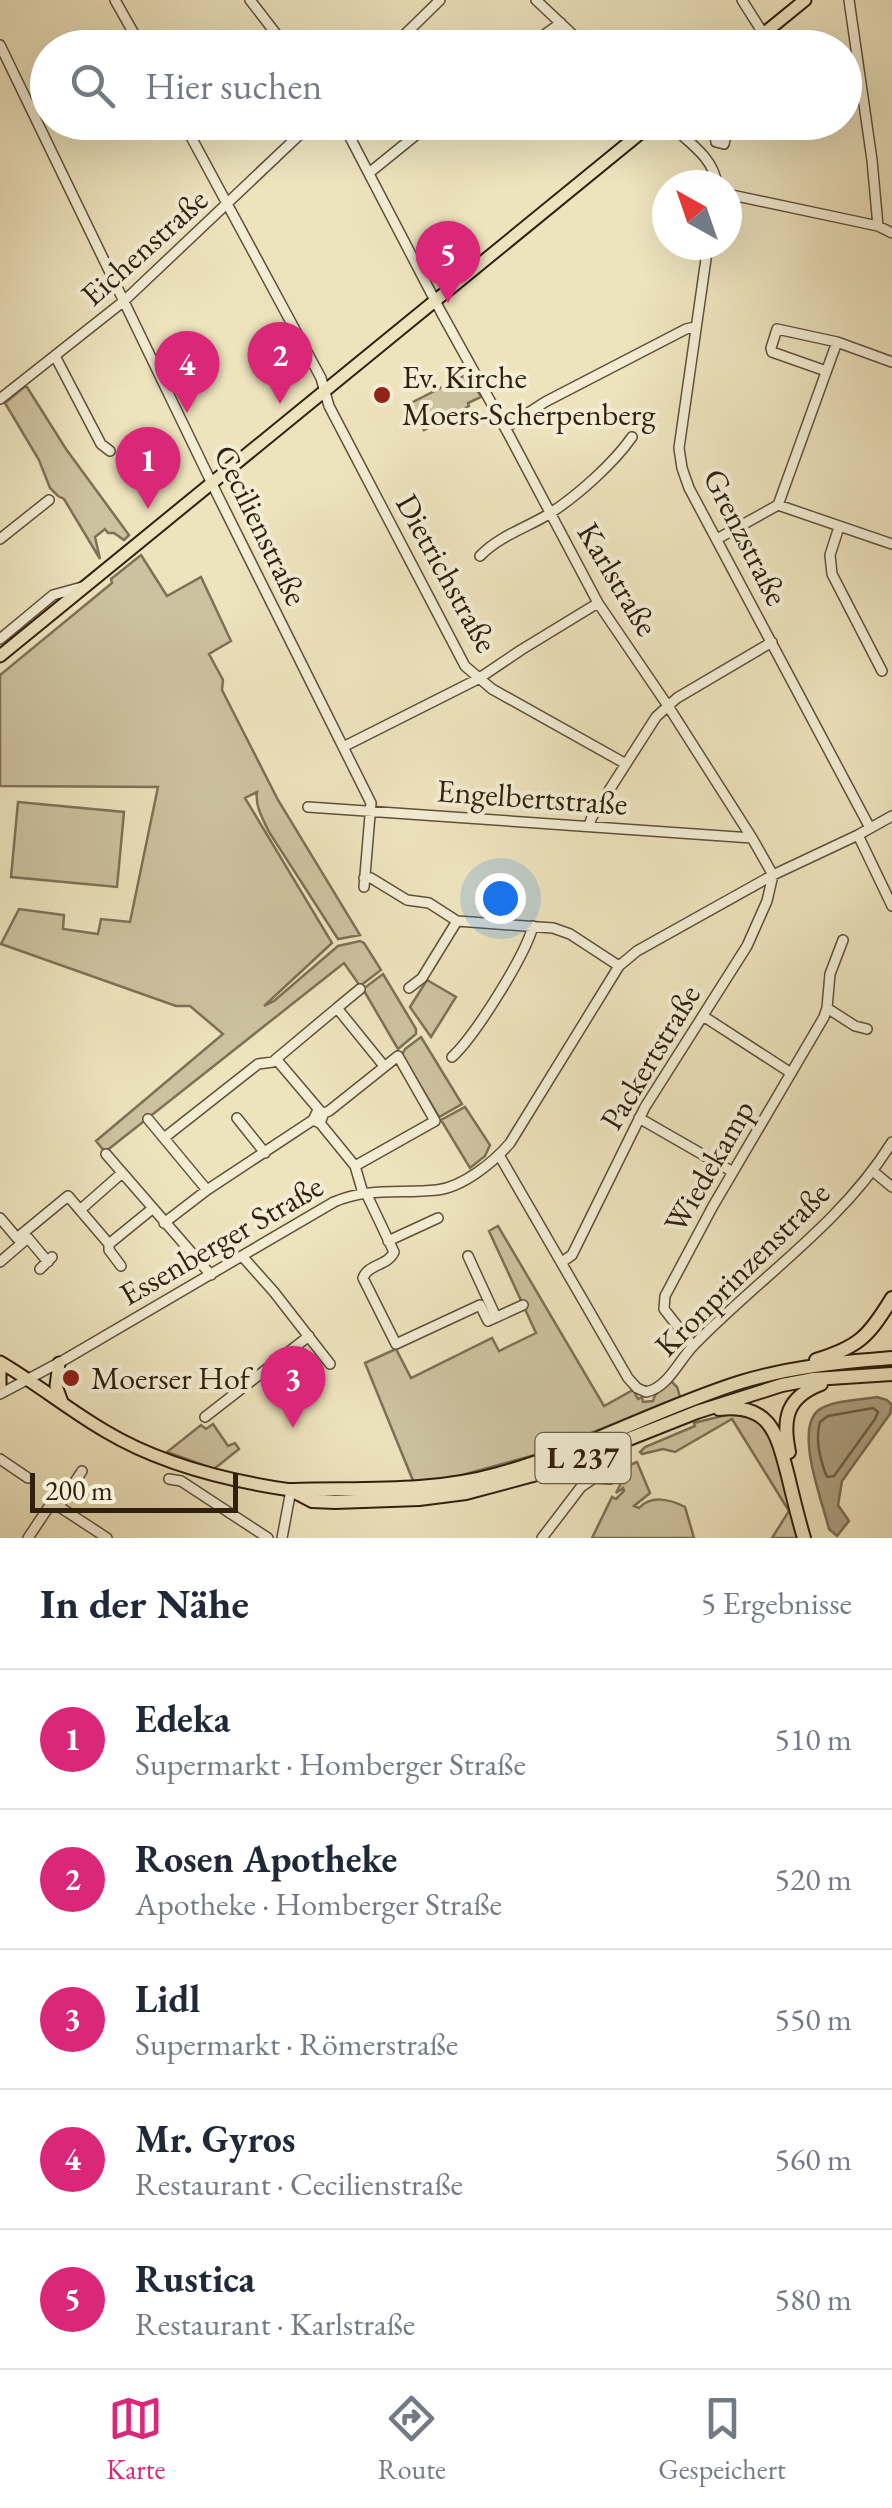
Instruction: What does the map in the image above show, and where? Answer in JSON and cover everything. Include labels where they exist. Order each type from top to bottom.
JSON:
[{"type":"highway","points":[[788,1371],[799,1363],[831,1356],[859,1342],[872,1331],[892,1298]]},
{"type":"highway","name":"L 237","points":[[291,1490],[410,1489],[484,1478],[543,1460],[717,1390],[788,1371],[892,1358]]},
{"type":"highway","name":"L 237","points":[[291,1490],[312,1501],[334,1502],[419,1499],[466,1492],[548,1471],[696,1412],[782,1385],[892,1374]]},
{"type":"highway","points":[[807,1538],[787,1441],[787,1417],[797,1397],[837,1377]]},
{"type":"highway","points":[[696,1412],[738,1408],[756,1413],[768,1423],[779,1444],[807,1538]]},
{"type":"main road","points":[[767,30],[805,0]]},
{"type":"main road","points":[[0,656],[632,140]]},
{"type":"main road","points":[[58,1362],[56,1386],[62,1402]]},
{"type":"main road","points":[[0,1365],[0,1386]]},
{"type":"main road","name":"L 237","points":[[0,1365],[110,1434],[154,1454],[228,1478],[291,1490]]},
{"type":"street","points":[[116,0],[132,30]]},
{"type":"street","points":[[250,0],[274,30]]},
{"type":"street","points":[[409,30],[440,0]]},
{"type":"street","points":[[536,0],[568,30]]},
{"type":"street","points":[[742,0],[761,30]]},
{"type":"street","points":[[848,0],[852,30]]},
{"type":"street","points":[[550,30],[560,23]]},
{"type":"street","name":"Cecilienstraße","points":[[0,46],[30,108]]},
{"type":"street","points":[[862,93],[878,226]]},
{"type":"street","name":"Cecilienstraße","points":[[46,140],[343,747],[370,810]]},
{"type":"street","name":"Dietrichstraße","points":[[193,140],[321,378],[329,406],[465,666],[478,679],[626,764]]},
{"type":"street","name":"Eichenstraße","points":[[0,399],[124,302],[295,140]]},
{"type":"street","name":"Karlstraße","points":[[351,140],[598,603],[773,874]]},
{"type":"street","points":[[369,174],[410,140]]},
{"type":"street","points":[[686,140],[714,170]]},
{"type":"street","points":[[742,197],[878,226],[892,233]]},
{"type":"street","name":"Grenzstraße","points":[[706,260],[679,448],[682,468],[689,488],[872,827]]},
{"type":"street","points":[[505,428],[544,402],[695,327]]},
{"type":"street","points":[[826,371],[772,352],[775,332],[780,328],[837,342],[892,362]]},
{"type":"street","points":[[717,539],[778,504],[837,342]]},
{"type":"street","points":[[55,356],[101,444],[110,451]]},
{"type":"street","points":[[480,556],[490,546],[566,502],[632,437]]},
{"type":"street","points":[[251,450],[261,462]]},
{"type":"street","points":[[0,539],[48,500]]},
{"type":"street","points":[[778,504],[892,544]]},
{"type":"street","points":[[839,528],[830,556],[832,574],[882,672]]},
{"type":"street","points":[[0,638],[53,595],[84,587]]},
{"type":"street","points":[[343,747],[478,679],[598,603]]},
{"type":"street","points":[[589,826],[656,718],[677,698],[772,642]]},
{"type":"street","name":"Engelbertstraße","points":[[308,807],[752,838]]},
{"type":"street","points":[[370,810],[364,883],[371,878],[407,900],[430,903],[457,922],[554,928],[620,966]]},
{"type":"street","name":"Essenberger Straße","points":[[0,1394],[326,1206],[364,1193],[444,1188],[472,1174],[510,1142],[620,966],[637,951],[773,874],[892,816]]},
{"type":"street","points":[[858,835],[892,906]]},
{"type":"street","name":"Packertstraße","points":[[562,1262],[572,1254],[640,1118],[747,946],[767,902],[773,874]]},
{"type":"street","points":[[409,988],[422,978],[457,922]]},
{"type":"street","points":[[452,1058],[466,1045],[528,942],[532,926]]},
{"type":"street","name":"Wiedekamp","points":[[693,1346],[668,1317],[663,1304],[665,1296],[827,1008],[830,974],[843,940]]},
{"type":"street","points":[[164,1138],[258,1064],[273,1062],[360,989]]},
{"type":"street","points":[[337,1008],[384,1066]]},
{"type":"street","points":[[827,1008],[855,1026],[868,1029]]},
{"type":"street","points":[[702,1016],[790,1073]]},
{"type":"street","points":[[164,1222],[329,1111],[398,1056],[436,1122],[355,1166]]},
{"type":"street","points":[[276,1059],[355,1166],[388,1241],[393,1256],[367,1270],[364,1278],[396,1344],[485,1303]]},
{"type":"street","points":[[237,1118],[265,1152]]},
{"type":"street","points":[[640,1118],[732,1172]]},
{"type":"street","points":[[148,1119],[207,1190]]},
{"type":"street","name":"Kronprinzenstraße","points":[[499,1155],[628,1378],[646,1392],[656,1389],[693,1346],[806,1242],[874,1172],[892,1142]]},
{"type":"street","points":[[106,1154],[212,1274]]},
{"type":"street","points":[[874,1172],[892,1187]]},
{"type":"street","points":[[80,1210],[122,1174]]},
{"type":"street","points":[[0,1262],[68,1196],[109,1244],[121,1266]]},
{"type":"street","points":[[109,1244],[152,1209]]},
{"type":"street","points":[[0,1218],[20,1241]]},
{"type":"street","points":[[388,1241],[438,1218]]},
{"type":"street","points":[[20,1241],[28,1238],[47,1263]]},
{"type":"street","points":[[242,1256],[330,1364]]},
{"type":"street","points":[[468,1256],[485,1303],[496,1317],[523,1305]]},
{"type":"street","points":[[204,1417],[309,1336]]},
{"type":"street","points":[[0,1459],[28,1478]]},
{"type":"street","points":[[28,1538],[82,1471]]},
{"type":"street","points":[[542,1538],[581,1486],[594,1478],[610,1479]]},
{"type":"street","points":[[170,1480],[181,1481],[268,1538]]},
{"type":"street","points":[[282,1538],[291,1490]]},
{"type":"street","points":[[55,1504],[107,1538]]},
{"type":"shaded area","points":[[468,374],[481,397],[424,430],[409,404]]},
{"type":"shaded area","points":[[24,387],[129,535],[124,540],[105,529],[95,537],[100,559],[64,499],[50,488],[39,460],[5,403]]},
{"type":"shaded area","points":[[141,555],[167,596],[201,577],[231,641],[209,654],[223,680],[222,690],[278,800],[360,935],[338,939],[269,832],[258,808],[257,792],[245,798],[332,943],[264,1006],[338,946],[364,943],[381,970],[360,986],[344,963],[105,1152],[96,1141],[223,1034],[190,1006],[176,1006],[1,944],[19,909],[64,915],[63,929],[98,934],[101,919],[130,922],[158,787],[0,786],[0,675]]},
{"type":"shaded area","points":[[18,802],[124,812],[117,887],[11,877]]},
{"type":"shaded area","points":[[383,974],[416,1029],[416,1034],[398,1049],[363,989]]},
{"type":"shaded area","points":[[427,980],[456,997],[431,1037],[410,1007]]},
{"type":"shaded area","points":[[421,1037],[462,1104],[439,1117],[402,1055]]},
{"type":"shaded area","points":[[465,1107],[490,1145],[485,1156],[470,1168],[441,1120]]},
{"type":"shaded area","points":[[498,1226],[604,1406],[633,1390],[643,1402],[653,1401],[671,1381],[680,1397],[542,1453],[455,1477],[414,1483],[365,1363],[396,1349],[411,1378],[492,1338],[499,1351],[536,1333],[489,1231]]},
{"type":"shaded area","points":[[734,1413],[756,1420],[769,1434],[799,1538],[772,1538],[789,1511],[732,1419],[675,1452],[640,1452],[695,1426],[694,1423]]},
{"type":"shaded area","points":[[213,1424],[228,1446],[235,1443],[239,1449],[214,1469],[167,1452],[201,1425],[206,1429]]},
{"type":"shaded area","points":[[637,1462],[650,1493],[634,1506],[639,1508],[649,1501],[661,1500],[685,1507],[694,1538],[592,1538],[612,1497],[616,1499],[624,1491],[623,1488],[616,1493],[622,1481],[618,1470]]},
{"type":"water","points":[[877,1397],[892,1405],[890,1414],[842,1481],[838,1505],[849,1521],[837,1536],[829,1529],[812,1464],[809,1430],[813,1416],[822,1408],[842,1402]]},
{"type":"place","name":"Rustica","points":[[448,303]]},
{"type":"place","name":"Ev. Kirche Moers-Scherpenberg","points":[[382,395]]},
{"type":"place","name":"Rosen Apotheke","points":[[280,404]]},
{"type":"place","name":"Mr. Gyros","points":[[187,413]]},
{"type":"place","name":"Edeka","points":[[148,509]]},
{"type":"place","name":"Moerser Hof","points":[[71,1378]]},
{"type":"place","name":"Lidl","points":[[293,1428]]}]
